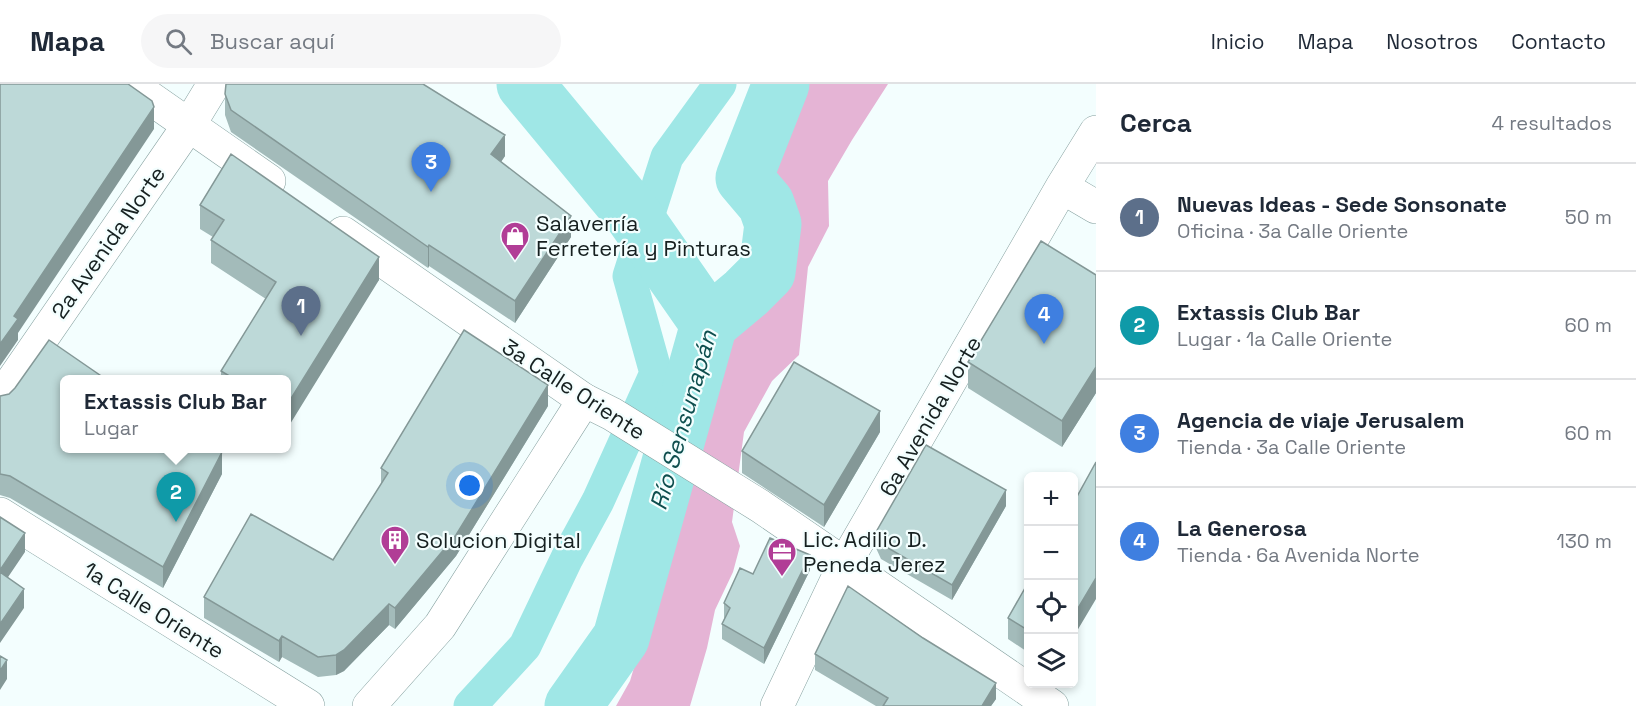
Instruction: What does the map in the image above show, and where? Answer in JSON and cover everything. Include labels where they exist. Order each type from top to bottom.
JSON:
[{"type":"street","points":[[130,84],[295,199]]},
{"type":"street","name":"2a Avenida Norte","points":[[0,399],[189,125],[214,84]]},
{"type":"street","name":"6a Avenida Norte","points":[[777,706],[844,565],[1096,132]]},
{"type":"street","points":[[1062,187],[1096,207]]},
{"type":"street","name":"3a Calle Oriente","points":[[324,219],[598,407],[760,506],[1052,706]]},
{"type":"street","points":[[369,706],[440,626],[598,407]]},
{"type":"street","name":"1a Calle Oriente","points":[[0,514],[308,706]]},
{"type":"shaded area","points":[[799,84],[888,84],[828,181],[829,226],[808,267],[799,355],[772,381],[744,432],[732,522],[740,546],[733,572],[715,610],[707,648],[690,706],[616,706],[630,681],[652,607],[676,514],[697,413],[721,339],[740,318],[773,295],[787,248],[784,206],[774,180],[772,154]]},
{"type":"building","points":[[0,84],[128,84],[152,101],[154,107],[14,316],[18,319],[0,344]]},
{"type":"building","points":[[226,84],[423,84],[505,135],[491,154],[571,216],[515,301],[429,245],[428,247],[231,110],[225,94]]},
{"type":"building","points":[[231,154],[379,257],[291,399],[291,375],[228,375],[221,371],[276,282],[211,240],[224,220],[200,205]]},
{"type":"building","points":[[1041,241],[1096,275],[1096,367],[1062,421],[968,362]]},
{"type":"building","points":[[464,330],[548,385],[456,535],[395,608],[389,604],[344,650],[336,655],[318,657],[282,636],[279,641],[204,597],[251,514],[333,560],[388,473],[381,468]]},
{"type":"building","points":[[49,340],[100,375],[60,375],[60,453],[221,453],[163,567],[10,476],[0,474],[0,396],[9,394]]},
{"type":"building","points":[[794,362],[880,411],[824,505],[742,451]]},
{"type":"building","points":[[926,445],[1006,490],[952,585],[881,544],[876,532]]},
{"type":"building","points":[[1096,462],[1096,578],[1078,608],[1078,526],[1078,495]]},
{"type":"building","points":[[0,517],[25,533],[0,570]]},
{"type":"building","points":[[770,538],[810,555],[764,648],[722,624],[730,608],[724,603],[740,568],[753,574]]},
{"type":"building","points":[[0,572],[24,589],[0,624]]},
{"type":"building","points":[[848,586],[923,638],[996,683],[982,706],[883,706],[888,698],[815,654]]},
{"type":"building","points":[[1024,590],[1024,628],[1008,618]]},
{"type":"building","points":[[0,656],[7,660],[0,671]]},
{"type":"waterway","points":[[525,84],[631,212],[709,324]]},
{"type":"waterway","points":[[470,706],[525,646],[567,558],[598,501],[656,373],[629,276],[667,157],[720,84]]},
{"type":"waterway","name":"Río Sensunapán","points":[[573,706],[621,638],[709,324],[767,272],[773,224],[766,204],[744,178],[781,84]]},
{"type":"place","name":"Agencia de viaje Jerusalem","points":[[431,192]]},
{"type":"place","name":"Salaverría Ferretería y Pinturas","points":[[515,262]]},
{"type":"place","name":"Nuevas Ideas - Sede Sonsonate","points":[[301,336]]},
{"type":"place","name":"La Generosa","points":[[1044,344]]},
{"type":"place","name":"Extassis Club Bar","points":[[176,522]]},
{"type":"place","name":"Solucion Digital","points":[[395,566]]},
{"type":"place","name":"Lic. Adilio D. Peneda Jerez","points":[[782,578]]}]
